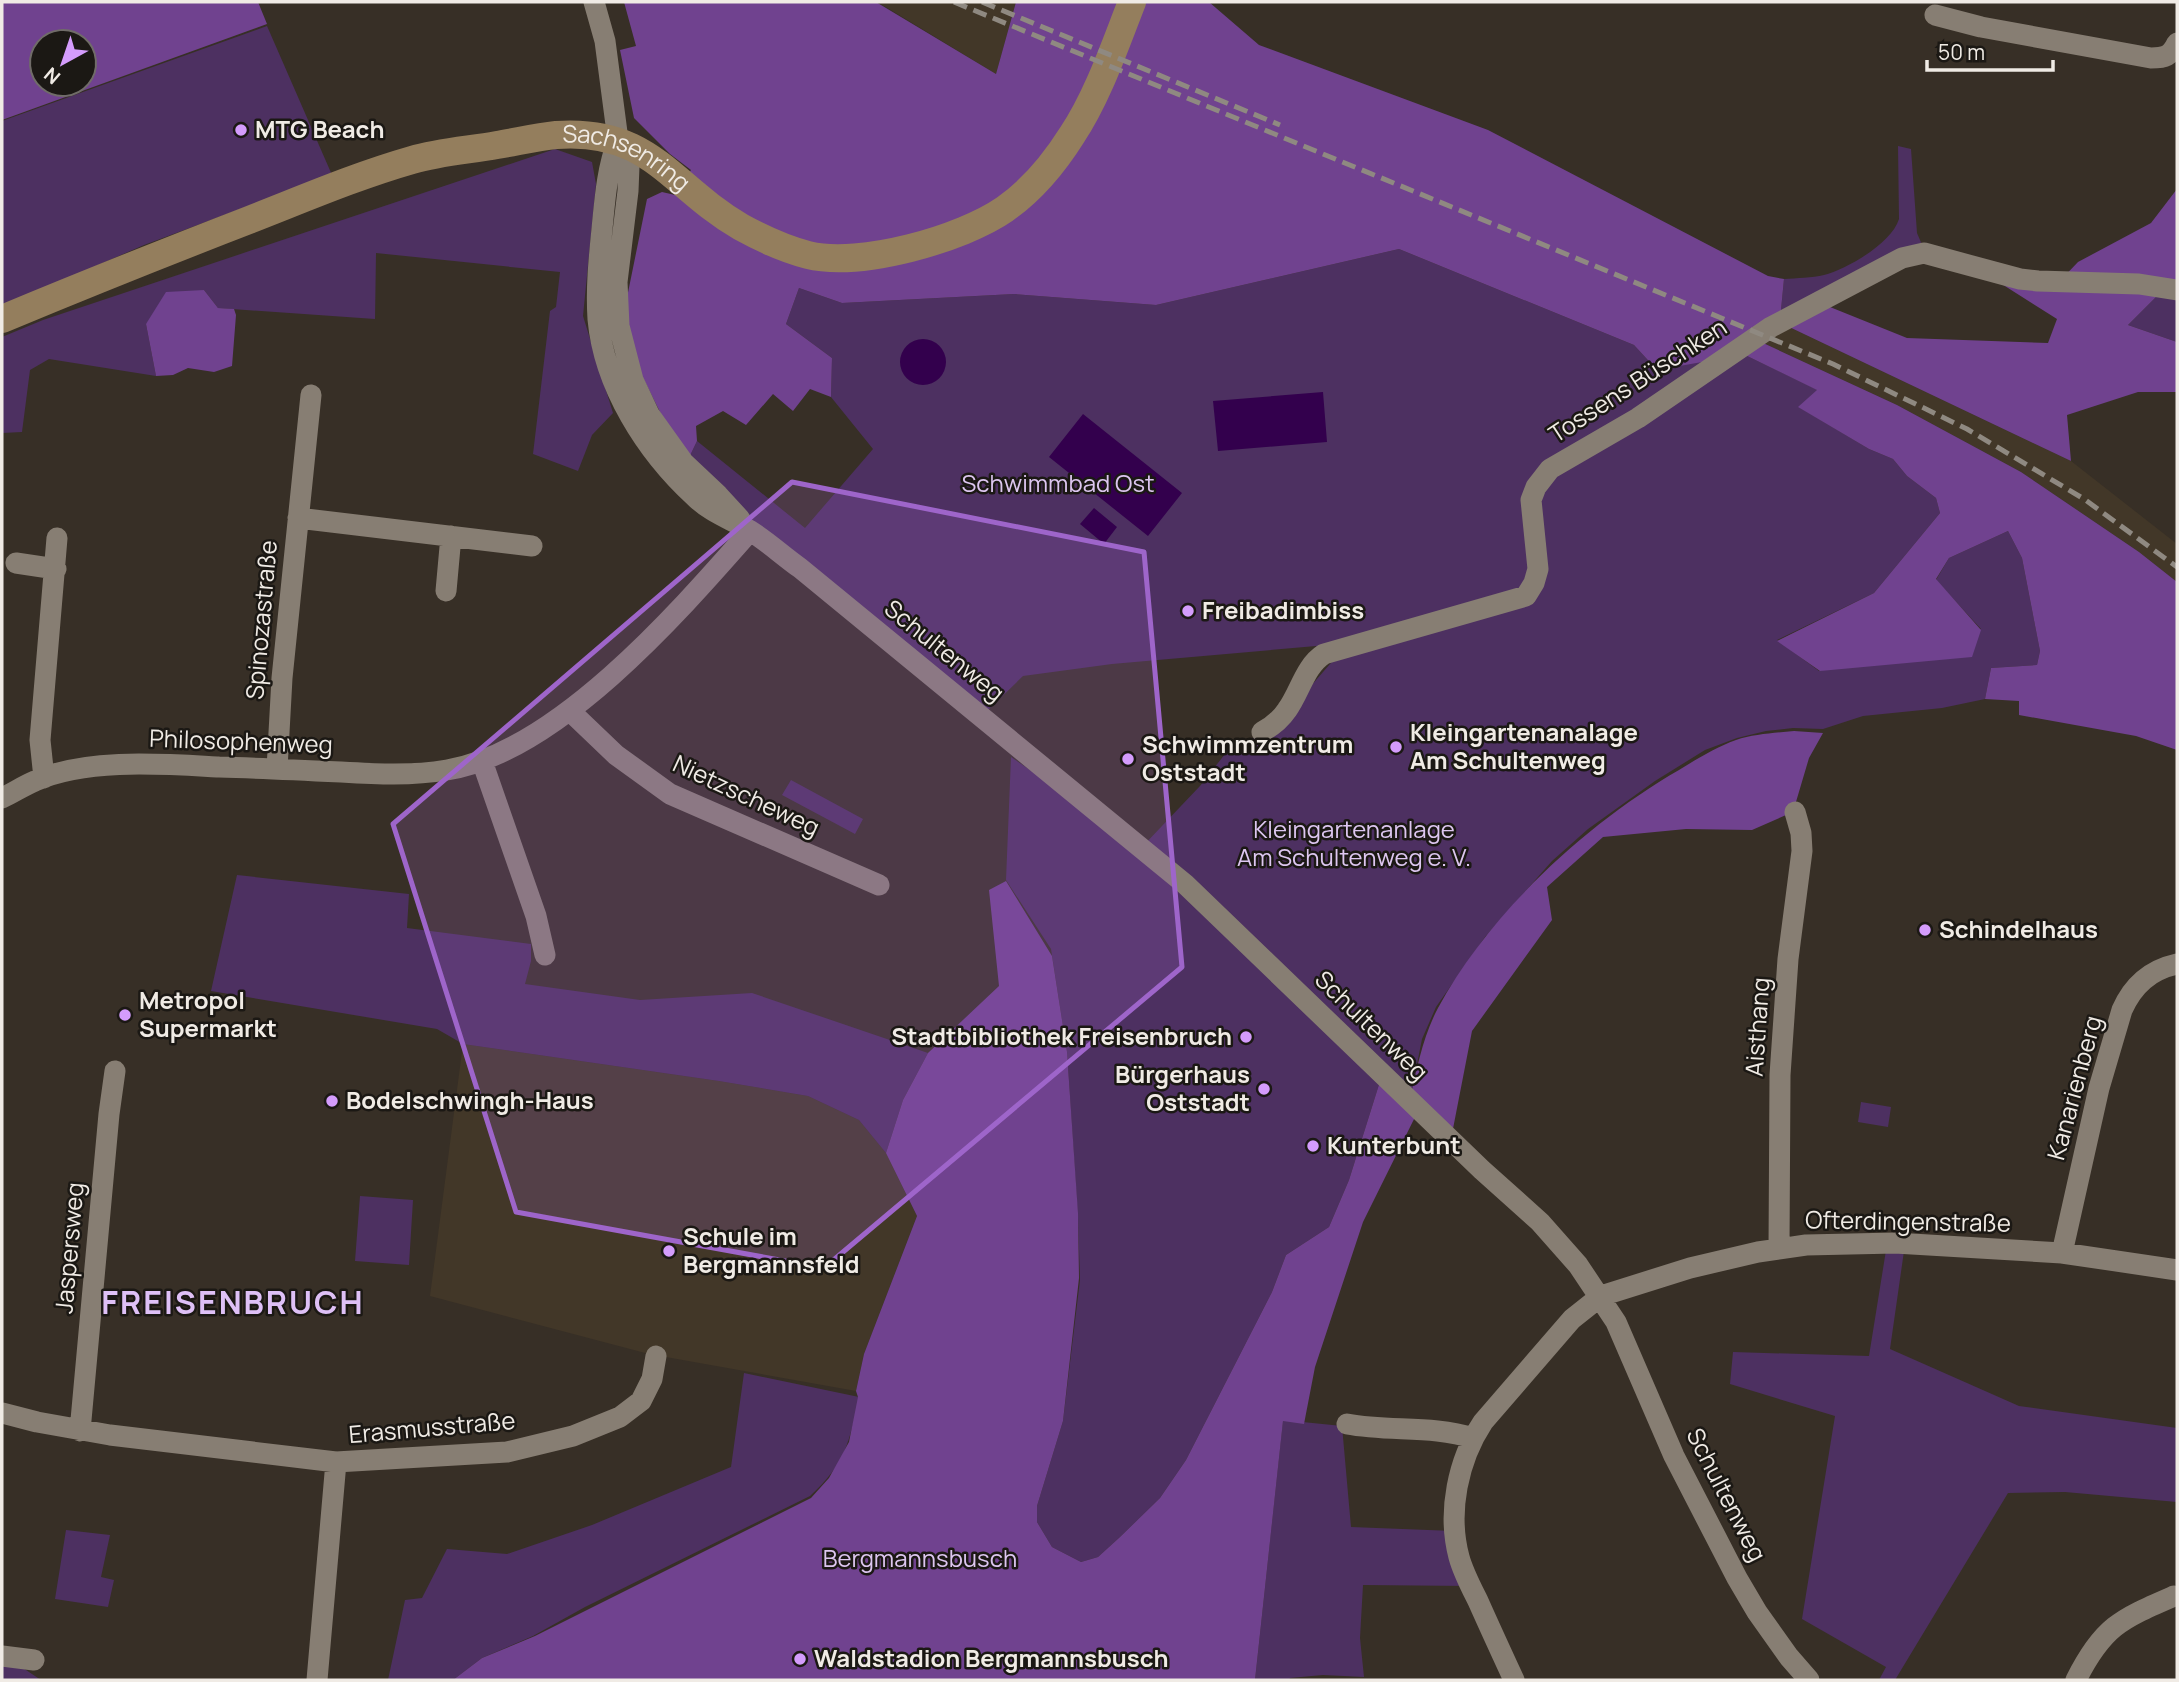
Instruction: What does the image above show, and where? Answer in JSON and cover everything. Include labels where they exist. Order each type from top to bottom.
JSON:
[{"type":"street","name":"Schultenweg","points":[[594,2],[605,41],[618,140],[629,166],[617,282],[619,326],[633,380],[649,414],[684,463],[718,495],[750,531],[902,650],[1200,897],[1482,1170],[1540,1222],[1601,1296],[1629,1348],[1674,1456],[1737,1578],[1757,1612],[1809,1680]]},
{"type":"street","points":[[1935,15],[1960,11],[2063,43],[2151,58],[2165,58],[2177,43]]},
{"type":"street","name":"Sachsenring","points":[[2,319],[351,180],[415,159],[554,135],[586,134],[618,140],[662,165],[731,221],[782,246],[810,256],[838,258],[911,248],[960,233],[1005,209],[1033,184],[1053,162],[1080,123],[1127,14]]},
{"type":"street","name":"Tossens Büschken","points":[[1262,733],[1287,711],[1310,668],[1316,659],[1324,654],[1526,596],[1538,569],[1531,500],[1536,487],[1550,469],[1638,418],[1771,327],[1902,258],[1924,253],[2020,279],[2139,284],[2177,289]]},
{"type":"street","name":"Spinozastraße","points":[[277,769],[282,678],[311,396]]},
{"type":"street","name":"Spinozastraße","points":[[298,518],[531,546]]},
{"type":"street","name":"Philosophenweg","points":[[2,798],[44,778],[92,768],[154,763],[390,774],[446,771],[482,761],[570,711],[673,616],[750,531]]},
{"type":"street","points":[[446,591],[451,536]]},
{"type":"street","points":[[44,778],[40,740],[57,538]]},
{"type":"street","points":[[16,563],[56,569]]},
{"type":"street","name":"Nietzscheweg","points":[[570,711],[616,755],[670,794],[879,885]]},
{"type":"street","points":[[482,761],[536,916],[545,955]]},
{"type":"street","name":"Aisthang","points":[[1779,1248],[1781,1054],[1788,959],[1802,851],[1801,833],[1795,812]]},
{"type":"street","name":"Kanarienberg","points":[[2062,1253],[2099,1088],[2122,1010],[2142,981],[2160,968],[2177,964]]},
{"type":"street","name":"Jaspersweg","points":[[80,1431],[108,1114],[115,1071]]},
{"type":"street","name":"Ofterdingenstraße","points":[[1601,1296],[1690,1268],[1779,1248],[1837,1244],[1895,1244],[2062,1253],[2177,1270]]},
{"type":"street","points":[[1514,1680],[1464,1571],[1454,1531],[1457,1488],[1473,1438],[1483,1422],[1572,1319],[1601,1296]]},
{"type":"street","name":"Erasmusstraße","points":[[2,1413],[80,1431],[336,1462],[507,1452],[573,1436],[620,1417],[641,1401],[652,1379],[656,1356]]},
{"type":"street","points":[[1348,1424],[1366,1428],[1440,1430],[1473,1438]]},
{"type":"street","name":"Erasmusstraße","points":[[317,1680],[336,1462]]},
{"type":"street","points":[[2076,1680],[2089,1655],[2108,1631],[2123,1619],[2174,1596]]},
{"type":"street","points":[[2,1656],[34,1660]]},
{"type":"highlighted area","points":[[792,482],[1144,552],[1182,967],[824,1268],[516,1212],[393,824]]},
{"type":"shaded area","points":[[876,2],[1016,2],[996,74]]},
{"type":"shaded area","points":[[1785,325],[2071,461],[2177,544],[2177,582],[2139,552],[2021,472],[1897,405],[1761,342]]},
{"type":"shaded area","points":[[923,339],[939,346],[946,362],[939,378],[923,385],[907,378],[900,362],[907,346]]},
{"type":"shaded area","points":[[1323,392],[1327,442],[1218,451],[1213,401]]},
{"type":"shaded area","points":[[1083,414],[1182,493],[1148,536],[1049,457]]},
{"type":"shaded area","points":[[1094,508],[1117,527],[1104,544],[1080,524]]},
{"type":"shaded area","name":"Schule im Bergmannsfeld","points":[[463,1044],[808,1096],[859,1120],[886,1153],[917,1216],[864,1354],[856,1391],[649,1354],[430,1296]]},
{"type":"green space","points":[[258,2],[267,24],[98,85],[98,28],[28,28],[28,98],[63,98],[2,120],[2,3]]},
{"type":"green space","points":[[624,2],[876,2],[996,74],[1016,2],[1209,2],[1259,45],[1488,130],[1768,276],[1784,279],[1780,320],[1719,359],[1657,370],[1634,345],[1399,249],[1156,305],[1014,294],[842,303],[799,288],[786,324],[832,358],[831,397],[810,389],[793,411],[773,394],[746,425],[723,411],[696,426],[697,441],[686,464],[620,332],[647,199],[662,192],[675,195],[691,170],[670,154],[634,118],[620,50],[636,46]]},
{"type":"green space","points":[[267,26],[332,175],[144,245],[2,307],[2,121],[66,98],[98,98],[98,87]]},
{"type":"green space","points":[[1898,146],[1911,149],[1917,233],[1926,254],[1780,320],[1784,279],[1834,272],[1868,254],[1895,228],[1899,219]]},
{"type":"green space","points":[[555,149],[592,162],[596,184],[583,316],[613,413],[592,435],[578,471],[533,454],[550,311],[556,307],[560,272],[376,253],[375,319],[218,308],[204,290],[146,324],[156,376],[49,359],[30,370],[22,432],[2,433],[2,337],[43,320]]},
{"type":"green space","points":[[2177,189],[2177,298],[2159,294],[2128,325],[2177,342],[2177,392],[2138,392],[2067,415],[2071,461],[1785,325],[1825,305],[1907,338],[2048,343],[2057,319],[1986,274],[2056,285],[2078,262],[2151,223]]},
{"type":"green space","points":[[1399,249],[1634,345],[1657,370],[1741,353],[1818,390],[1799,407],[1869,449],[1893,459],[1907,476],[1936,498],[1940,513],[1874,593],[1777,640],[1819,671],[1981,629],[1936,580],[1949,558],[2008,531],[2022,558],[2040,651],[2037,665],[1991,668],[1985,699],[1942,708],[1863,716],[1823,729],[1766,731],[1705,750],[1655,781],[1588,829],[1552,861],[1485,937],[1436,1007],[1422,1039],[1410,1099],[1382,1075],[1349,1180],[1329,1227],[1286,1255],[1272,1292],[1186,1460],[1160,1498],[1120,1537],[1098,1557],[1081,1562],[1052,1547],[1037,1522],[1037,1506],[1063,1421],[1080,1280],[1078,1218],[1067,1052],[1051,949],[1006,880],[1011,757],[1142,847],[1200,786],[1225,754],[1275,727],[1337,656],[1316,646],[1112,664],[1023,676],[983,715],[874,628],[686,464],[697,441],[805,528],[873,449],[831,397],[832,358],[786,324],[799,288],[842,303],[1014,294],[1156,305]]},
{"type":"green space","points":[[204,290],[218,308],[234,309],[236,315],[232,366],[214,372],[188,368],[173,375],[156,376],[146,324],[166,292]]},
{"type":"green space","points":[[2159,294],[2177,298],[2177,342],[2128,325]]},
{"type":"green space","points":[[1761,342],[1897,405],[2021,472],[2139,552],[2177,582],[2177,750],[2136,736],[2019,715],[2019,701],[1985,699],[1991,668],[2037,665],[2040,651],[2022,558],[2008,531],[1949,558],[1936,579],[1981,630],[1972,657],[1820,671],[1777,641],[1874,593],[1940,513],[1936,498],[1907,476],[1893,459],[1869,449],[1798,407],[1817,390],[1741,353]]},
{"type":"green space","name":"Bergmannsbusch","points":[[1794,731],[1823,733],[1809,758],[1793,812],[1752,830],[1686,829],[1603,837],[1547,887],[1552,920],[1472,1031],[1451,1139],[1419,1109],[1363,1222],[1315,1367],[1304,1424],[1283,1421],[1255,1680],[453,1680],[482,1658],[535,1636],[811,1498],[829,1478],[849,1442],[864,1354],[917,1216],[886,1153],[903,1100],[928,1053],[999,986],[989,890],[1006,881],[1052,956],[1067,1052],[1078,1213],[1079,1278],[1063,1421],[1037,1506],[1037,1522],[1052,1547],[1081,1562],[1098,1557],[1120,1537],[1160,1498],[1186,1460],[1272,1292],[1286,1255],[1329,1227],[1349,1180],[1382,1075],[1410,1099],[1424,1041],[1438,1008],[1484,938],[1512,905],[1543,873],[1610,816],[1679,770],[1736,740]]},
{"type":"green space","points":[[791,780],[863,819],[855,834],[782,795]]},
{"type":"green space","points":[[237,875],[409,894],[407,928],[531,944],[531,961],[525,984],[640,1000],[752,993],[928,1053],[903,1100],[886,1153],[859,1120],[808,1096],[463,1044],[437,1029],[211,991]]},
{"type":"green space","points":[[1861,1102],[1891,1107],[1888,1127],[1858,1122]]},
{"type":"green space","points":[[360,1196],[413,1200],[409,1265],[355,1261]]},
{"type":"green space","points":[[1887,1244],[1905,1244],[1890,1349],[2019,1406],[2177,1428],[2177,1502],[2065,1492],[2008,1493],[1895,1680],[1879,1680],[1886,1667],[1802,1619],[1835,1416],[1730,1384],[1733,1352],[1869,1356]]},
{"type":"green space","points":[[744,1373],[859,1397],[852,1427],[839,1462],[810,1496],[585,1607],[533,1636],[482,1658],[453,1680],[388,1680],[405,1600],[422,1598],[447,1549],[507,1554],[592,1525],[731,1467]]},
{"type":"green space","points":[[1283,1420],[1342,1426],[1351,1527],[1454,1531],[1471,1586],[1363,1585],[1360,1638],[1364,1677],[1323,1675],[1289,1680],[1255,1680]]},
{"type":"green space","points":[[66,1530],[110,1535],[101,1577],[114,1580],[108,1607],[55,1599]]},
{"type":"green space","points":[[2,1666],[23,1668],[41,1680],[2,1680]]},
{"type":"railway","points":[[954,2],[1833,364],[1967,429],[2084,499],[2177,567]]},
{"type":"railway","points":[[982,2],[1280,125]]},
{"type":"place","name":"MTG Beach","points":[[241,130]]},
{"type":"place","name":"Freibadimbiss","points":[[1188,611]]},
{"type":"place","name":"Kleingartenanalage Am Schultenweg","points":[[1396,747]]},
{"type":"place","name":"Schwimmzentrum Oststadt","points":[[1128,759]]},
{"type":"place","name":"Schindelhaus","points":[[1925,930]]},
{"type":"place","name":"Metropol Supermarkt","points":[[125,1015]]},
{"type":"place","name":"Stadtbibliothek Freisenbruch","points":[[1246,1037]]},
{"type":"place","name":"Bürgerhaus Oststadt","points":[[1264,1089]]},
{"type":"place","name":"Bodelschwingh-Haus","points":[[332,1101]]},
{"type":"place","name":"Kunterbunt","points":[[1313,1146]]},
{"type":"place","name":"Schule im Bergmannsfeld","points":[[669,1251]]},
{"type":"place","name":"Waldstadion Bergmannsbusch","points":[[800,1659]]},
{"type":"district","name":"FREISENBRUCH","points":[[233,1303]]},
{"type":"park label","name":"Schwimmbad Ost","points":[[1058,484]]},
{"type":"park label","name":"Kleingartenanlage Am Schultenweg e. V.","points":[[1354,844]]}]
